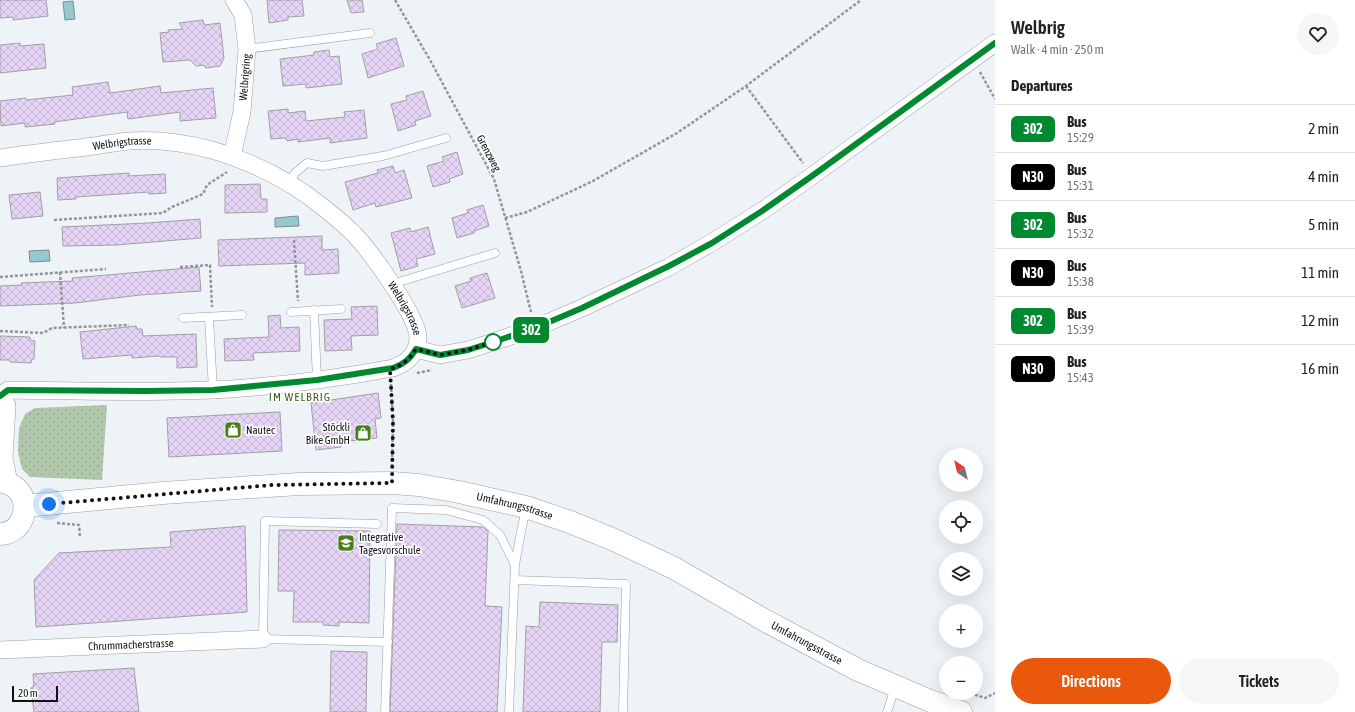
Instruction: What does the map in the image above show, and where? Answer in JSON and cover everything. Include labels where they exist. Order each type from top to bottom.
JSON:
[{"type":"main road","points":[[0,534],[11,532],[17,527],[22,521],[25,506],[17,489],[5,482]]},
{"type":"main road","name":"Umfahrungsstrasse","points":[[25,506],[272,485],[392,483],[437,488],[526,507],[570,522],[644,553],[674,568],[812,646],[858,670],[895,687],[960,712]]},
{"type":"street","name":"Welbrigring","points":[[232,156],[242,112],[247,49],[243,15],[234,0]]},
{"type":"street","points":[[416,349],[440,355],[456,353],[493,342],[535,328],[626,288],[669,266],[712,243],[812,176],[995,43]]},
{"type":"street","name":"Welbrigstrasse","points":[[0,158],[129,141],[152,141],[193,146],[232,156],[262,168],[324,208],[354,234],[392,284],[415,324],[418,337],[416,349],[411,357],[403,364],[390,369],[317,380],[213,390],[8,390],[0,396]]},
{"type":"street","points":[[0,400],[7,405],[4,458],[5,482]]},
{"type":"street","name":"Chrummacherstrasse","points":[[0,650],[263,639]]},
{"type":"lane","points":[[247,49],[370,33]]},
{"type":"lane","points":[[289,184],[295,173],[307,163],[323,166],[383,156],[446,138]]},
{"type":"lane","points":[[392,284],[495,252]]},
{"type":"lane","points":[[295,311],[341,309]]},
{"type":"lane","points":[[314,310],[317,380]]},
{"type":"lane","points":[[183,318],[242,316]]},
{"type":"lane","points":[[211,318],[213,390]]},
{"type":"lane","points":[[509,712],[516,565],[526,507]]},
{"type":"lane","points":[[385,712],[392,508],[446,510],[483,520],[500,535],[516,565]]},
{"type":"lane","points":[[377,524],[265,521],[263,639],[388,642]]},
{"type":"lane","points":[[515,580],[626,584],[623,712]]},
{"type":"lane","points":[[887,712],[895,687]]},
{"type":"path","name":"Grenzweg","points":[[395,0],[430,60],[494,179],[521,271],[535,328]]},
{"type":"path","points":[[505,218],[527,212],[593,181],[677,133],[746,86],[861,0]]},
{"type":"path","points":[[973,60],[995,99]]},
{"type":"path","points":[[746,86],[812,176]]},
{"type":"path","points":[[54,220],[164,213],[172,207],[203,194],[207,185],[227,172],[232,156]]},
{"type":"path","points":[[294,240],[295,311]]},
{"type":"path","points":[[180,267],[210,265],[211,318]]},
{"type":"path","points":[[0,277],[106,269]]},
{"type":"path","points":[[60,272],[64,328]]},
{"type":"path","points":[[0,331],[43,333],[52,328],[129,325]]},
{"type":"path","points":[[390,369],[393,422],[392,483]]},
{"type":"path","points":[[51,520],[56,523],[79,525],[80,538]]},
{"type":"path","points":[[983,697],[995,694]]},
{"type":"green space","points":[[107,405],[102,480],[30,477],[22,469],[18,452],[19,428],[25,414],[35,408]]},
{"type":"water","points":[[73,1],[75,19],[65,20],[63,2]]},
{"type":"water","points":[[298,216],[299,226],[275,227],[275,218]]},
{"type":"water","points":[[49,250],[50,261],[30,262],[29,251]]},
{"type":"building","points":[[0,0],[46,0],[48,16],[13,20],[13,17],[0,18]]},
{"type":"building","points":[[267,0],[302,0],[304,16],[288,17],[288,20],[269,23]]},
{"type":"building","points":[[347,0],[362,0],[364,12],[351,13]]},
{"type":"building","points":[[203,20],[204,25],[220,23],[224,58],[220,66],[206,68],[204,65],[196,66],[190,60],[163,62],[160,33],[169,32],[168,30],[183,29],[179,23]]},
{"type":"building","points":[[396,38],[404,66],[368,78],[362,54],[378,49],[376,44]]},
{"type":"building","points":[[20,43],[20,46],[44,44],[46,68],[0,73],[0,45]]},
{"type":"building","points":[[329,50],[330,57],[339,56],[342,84],[306,88],[306,84],[283,86],[280,59],[314,55],[314,52]]},
{"type":"building","points":[[108,82],[110,93],[160,86],[161,93],[213,88],[216,118],[180,121],[180,112],[128,119],[127,112],[54,122],[55,124],[25,127],[25,123],[1,126],[0,101],[73,95],[72,87]]},
{"type":"building","points":[[423,91],[431,116],[415,121],[416,125],[398,131],[391,104],[407,100],[406,96]]},
{"type":"building","points":[[288,109],[288,113],[305,111],[306,121],[345,117],[344,112],[364,110],[367,138],[330,143],[330,138],[298,142],[298,139],[287,141],[286,138],[271,139],[268,111]]},
{"type":"building","points":[[457,152],[463,174],[449,179],[450,182],[433,187],[427,166],[444,161],[442,157]]},
{"type":"building","points":[[393,166],[395,173],[404,170],[412,198],[376,207],[375,203],[353,210],[345,182],[378,173],[377,170]]},
{"type":"building","points":[[129,173],[129,176],[165,174],[166,193],[149,194],[149,192],[76,197],[76,199],[58,200],[57,178]]},
{"type":"building","points":[[260,184],[261,199],[267,199],[267,212],[225,213],[225,185]]},
{"type":"building","points":[[40,192],[43,216],[12,219],[9,195]]},
{"type":"building","points":[[483,205],[489,226],[474,231],[474,233],[457,238],[452,218],[468,213],[467,210]]},
{"type":"building","points":[[200,219],[201,238],[116,245],[63,246],[62,227]]},
{"type":"building","points":[[428,227],[435,254],[416,259],[418,266],[401,271],[391,233],[410,228],[411,232]]},
{"type":"building","points":[[322,236],[322,250],[338,249],[339,273],[305,275],[305,263],[219,266],[218,240]]},
{"type":"building","points":[[199,267],[201,291],[140,295],[75,303],[0,306],[0,286],[22,285],[21,283],[73,281],[72,278]]},
{"type":"building","points":[[487,273],[495,298],[462,308],[455,286],[471,281],[470,278]]},
{"type":"building","points":[[377,306],[378,335],[351,336],[352,350],[325,351],[324,320],[352,319],[351,307]]},
{"type":"building","points":[[280,315],[281,328],[299,327],[300,351],[253,353],[254,360],[225,361],[224,339],[269,337],[268,316]]},
{"type":"building","points":[[136,326],[137,329],[142,329],[143,336],[196,334],[197,367],[177,368],[177,357],[160,356],[132,358],[132,355],[83,359],[80,332]]},
{"type":"building","points":[[0,336],[30,337],[30,340],[35,341],[34,359],[32,359],[31,363],[0,360]]},
{"type":"building","points":[[378,393],[381,418],[375,419],[377,438],[340,442],[341,447],[316,450],[311,403]]},
{"type":"building","points":[[280,412],[282,451],[169,457],[167,418]]},
{"type":"building","points":[[397,524],[483,527],[488,531],[485,606],[502,607],[497,712],[390,712]]},
{"type":"building","points":[[245,526],[247,612],[36,627],[34,580],[59,553],[171,547],[170,532]]},
{"type":"building","points":[[279,530],[370,531],[369,623],[339,622],[339,626],[323,625],[323,622],[293,622],[294,591],[278,591]]},
{"type":"building","points":[[540,602],[618,605],[617,642],[602,642],[600,712],[523,712],[526,626],[539,627]]},
{"type":"building","points":[[331,651],[367,652],[366,712],[330,712]]},
{"type":"building","points":[[134,668],[139,712],[34,712],[31,688],[34,685],[33,674]]},
{"type":"bus line","name":"302","points":[[0,396],[8,390],[213,390],[317,380],[393,368],[403,364],[411,357],[416,349],[440,355],[456,353],[535,328],[626,288],[712,243],[762,211],[812,176],[995,43]]},
{"type":"place","name":"Nautec","points":[[233,430]]},
{"type":"place","name":"Stöckli Bike GmbH","points":[[363,433]]},
{"type":"place","name":"Integrative Tagesvorschule","points":[[346,543]]},
{"type":"district","name":"IM WELBRIG","points":[[300,397]]},
{"type":"route","points":[[49,504],[163,493],[272,485],[392,483],[393,422],[390,369],[403,364],[411,357],[416,349],[440,355],[456,353],[493,342]]}]
